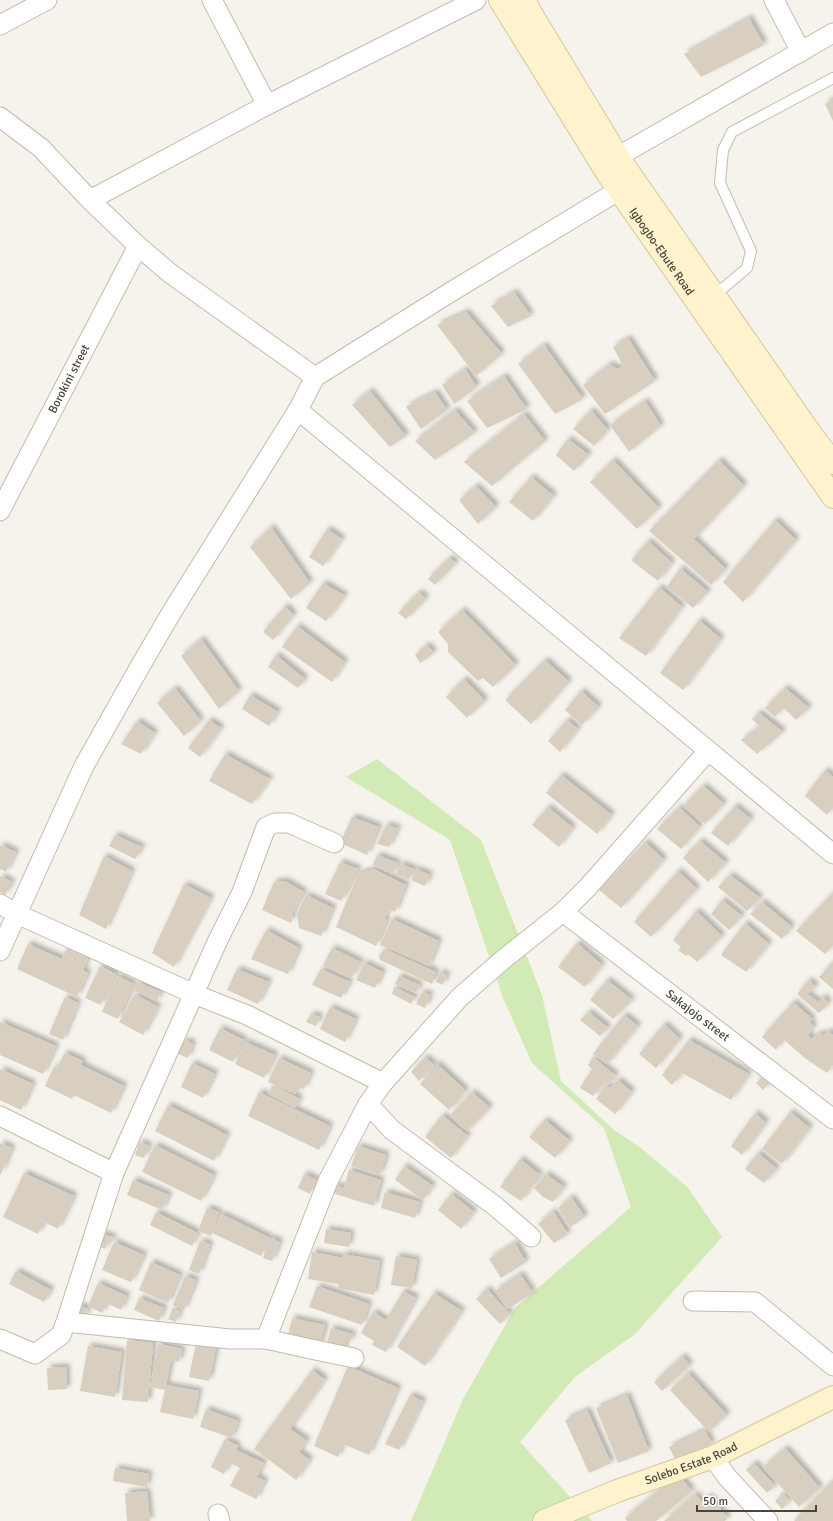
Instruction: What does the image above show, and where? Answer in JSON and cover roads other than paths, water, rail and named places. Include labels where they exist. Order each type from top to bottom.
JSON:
[{"type":"main road","name":"Igbogbo-Ebute Road","points":[[500,0],[627,185],[714,295],[833,463]]},
{"type":"main road","name":"Igbogbo-Ebute Road","points":[[524,0],[610,161]]},
{"type":"main road","name":"Igbogbo-Ebute Road","points":[[627,185],[711,324],[833,497]]},
{"type":"main road","name":"Solebo Estate Road","points":[[544,1521],[617,1491],[713,1457],[833,1397]]},
{"type":"street","points":[[0,25],[47,0]]},
{"type":"street","points":[[212,0],[267,105]]},
{"type":"street","points":[[90,200],[267,105],[476,0]]},
{"type":"street","points":[[774,0],[801,52]]},
{"type":"street","points":[[610,161],[833,33]]},
{"type":"street","points":[[0,116],[41,148],[90,200],[138,246],[171,274],[315,377]]},
{"type":"street","points":[[0,951],[84,766],[173,610],[298,410],[315,377],[627,185]]},
{"type":"street","name":"Borokini street","points":[[0,511],[138,246]]},
{"type":"street","points":[[298,410],[833,854]]},
{"type":"street","points":[[266,1338],[328,1181],[368,1104],[383,1083],[460,997],[505,958],[563,912],[588,887],[708,751]]},
{"type":"street","points":[[0,1339],[36,1354],[61,1335],[114,1173],[217,942],[242,892],[266,828],[275,823],[289,823],[334,843]]},
{"type":"street","points":[[0,904],[17,914],[194,994],[247,1015],[383,1083]]},
{"type":"street","name":"Sakajojo street","points":[[563,912],[833,1119]]},
{"type":"street","points":[[368,1104],[392,1130],[495,1206],[531,1237]]},
{"type":"street","points":[[0,1116],[114,1173]]},
{"type":"street","points":[[692,1301],[755,1302],[833,1366]]},
{"type":"street","points":[[66,1322],[230,1339],[266,1338],[354,1358]]},
{"type":"street","points":[[713,1457],[727,1477],[768,1521]]},
{"type":"lane","points":[[714,295],[747,268],[751,250],[720,183],[723,150],[732,132],[833,78]]}]
